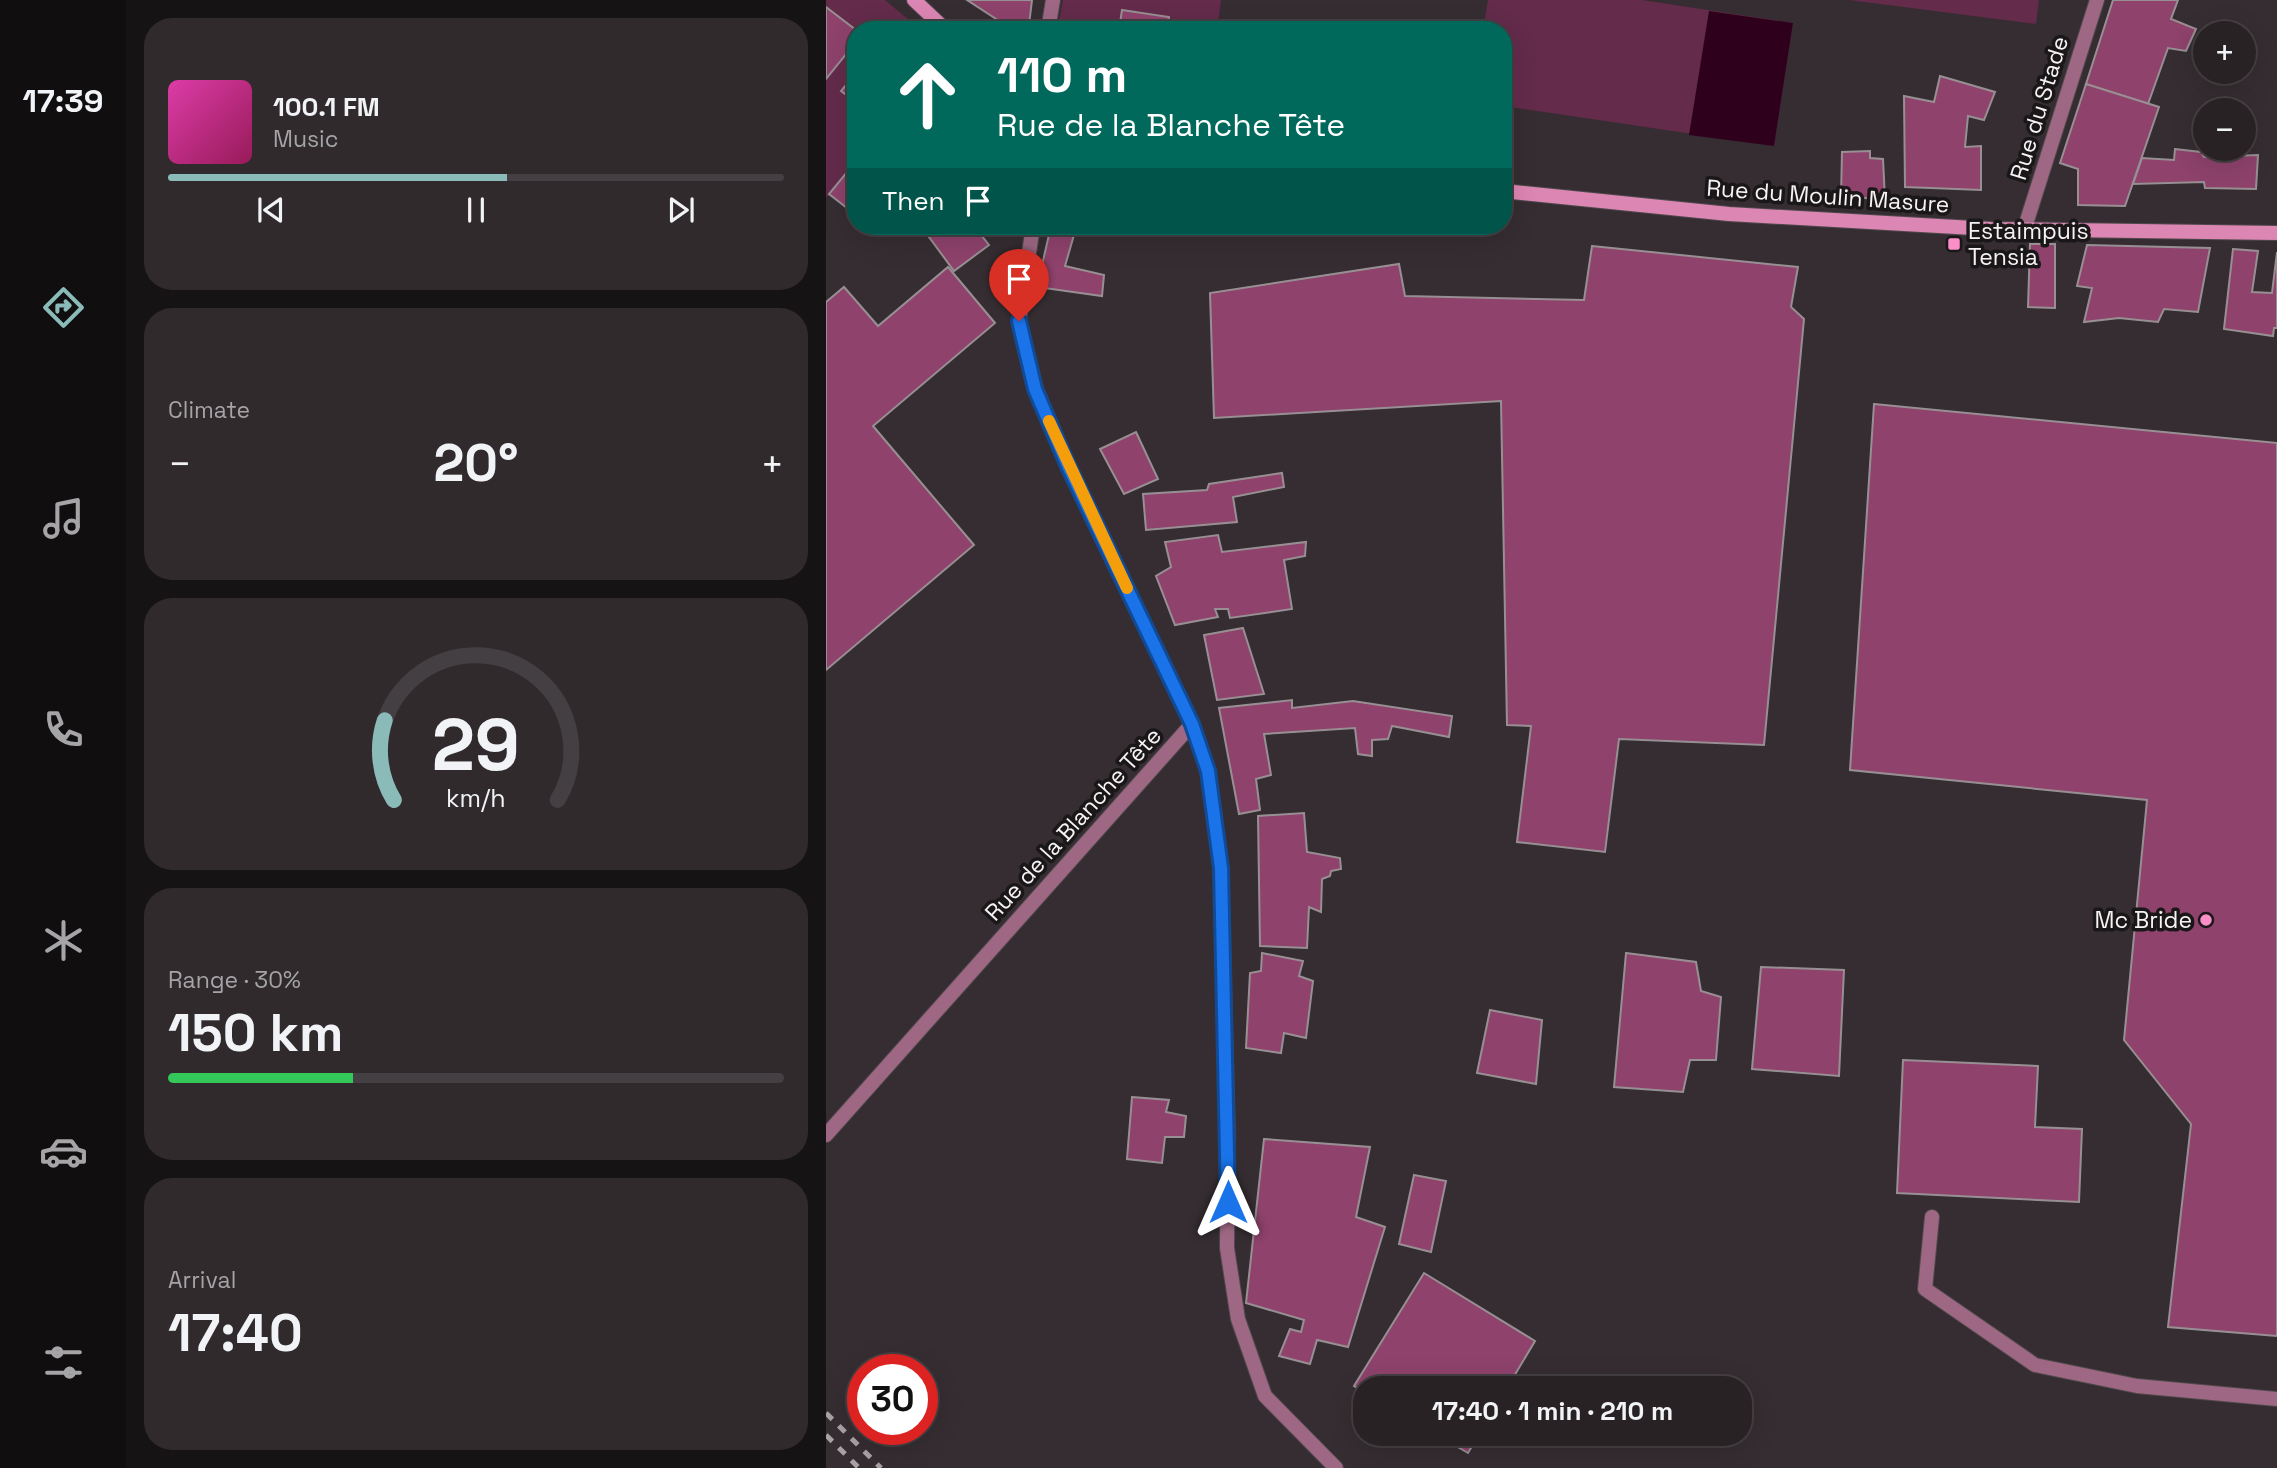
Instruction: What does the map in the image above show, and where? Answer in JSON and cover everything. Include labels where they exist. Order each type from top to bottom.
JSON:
[{"type":"main road","points":[[914,0],[936,21]]},
{"type":"main road","name":"Rue du Moulin Masure","points":[[1512,192],[1729,214],[2024,230],[2277,233]]},
{"type":"street","points":[[1050,21],[1053,0]]},
{"type":"street","name":"Rue du Stade","points":[[2024,230],[2096,0]]},
{"type":"street","name":"Rue de la Blanche Tête","points":[[826,1135],[1192,724],[1068,466],[1035,389],[1019,321],[1031,235]]},
{"type":"street","points":[[1192,724],[1208,771],[1221,868],[1228,1133],[1227,1248],[1238,1319],[1265,1396],[1336,1468]]},
{"type":"street","points":[[1932,1217],[1925,1289],[2035,1365],[2137,1386],[2277,1399]]},
{"type":"shaded area","points":[[826,0],[885,0],[910,21],[847,21],[847,84],[842,90],[847,94],[847,172],[826,198]]},
{"type":"shaded area","points":[[1063,0],[1221,0],[1218,21],[1168,21],[1169,17],[1122,10],[1120,21],[1059,21]]},
{"type":"shaded area","points":[[1488,0],[1642,0],[1793,23],[1774,146],[1512,107],[1512,21],[1484,21]]},
{"type":"shaded area","points":[[1849,0],[2039,0],[2036,24]]},
{"type":"shaded area","points":[[1709,11],[1793,23],[1774,146],[1689,135]]},
{"type":"building","points":[[967,0],[1032,0],[1029,21],[999,21]]},
{"type":"building","points":[[2113,0],[2178,0],[2171,19],[2193,28],[2193,36],[2186,51],[2168,48],[2148,104],[2086,84]]},
{"type":"building","points":[[826,7],[847,23],[847,53],[826,79]]},
{"type":"building","points":[[1122,10],[1169,17],[1168,21],[1120,21]]},
{"type":"building","points":[[1940,76],[1995,92],[1984,120],[1968,116],[1965,147],[1981,146],[1981,190],[1905,187],[1904,96],[1934,102]]},
{"type":"building","points":[[847,84],[847,95],[841,91]]},
{"type":"building","points":[[2086,84],[2159,107],[2125,206],[2078,205],[2078,169],[2060,163]]},
{"type":"building","points":[[2175,149],[2193,151],[2193,161],[2256,161],[2258,155],[2256,189],[2205,188],[2204,182],[2133,184],[2142,158],[2174,160]]},
{"type":"building","points":[[1870,151],[1870,158],[1883,159],[1885,199],[1841,197],[1842,152]]},
{"type":"building","points":[[847,172],[847,208],[829,194]]},
{"type":"building","points":[[927,235],[981,235],[989,245],[954,271]]},
{"type":"building","points":[[1049,235],[1074,235],[1065,266],[1104,275],[1102,296],[1037,287]]},
{"type":"building","points":[[2030,244],[2055,244],[2055,308],[2028,307]]},
{"type":"building","points":[[2087,245],[2210,248],[2198,312],[2164,309],[2158,322],[2119,318],[2084,322],[2092,288],[2077,286]]},
{"type":"building","points":[[1592,246],[1798,267],[1791,307],[1804,319],[1764,745],[1619,739],[1605,852],[1517,842],[1531,726],[1507,725],[1501,401],[1214,418],[1210,293],[1399,264],[1405,296],[1584,300]]},
{"type":"building","points":[[2233,249],[2258,251],[2252,292],[2272,293],[2277,252],[2277,328],[2274,328],[2273,336],[2224,329]]},
{"type":"building","points":[[948,267],[995,323],[873,426],[974,545],[826,670],[826,302],[844,287],[878,326]]},
{"type":"building","name":"Mc Bride","points":[[1874,404],[2277,443],[2277,1336],[2168,1327],[2191,1124],[2124,1040],[2147,800],[1850,770]]},
{"type":"building","points":[[1136,432],[1158,479],[1124,494],[1100,449]]},
{"type":"building","points":[[1282,473],[1284,487],[1233,497],[1237,522],[1146,530],[1143,494],[1207,490],[1209,484]]},
{"type":"building","points":[[1218,535],[1222,552],[1306,542],[1305,556],[1284,560],[1292,609],[1230,618],[1228,609],[1215,609],[1218,617],[1175,625],[1156,576],[1171,567],[1165,542]]},
{"type":"building","points":[[1243,628],[1264,694],[1217,700],[1204,635]]},
{"type":"building","points":[[1292,700],[1292,708],[1353,701],[1452,716],[1449,737],[1392,726],[1388,739],[1372,740],[1372,756],[1358,754],[1355,728],[1264,734],[1271,775],[1256,779],[1260,810],[1239,814],[1219,708]]},
{"type":"building","points":[[1304,813],[1307,852],[1340,858],[1341,869],[1331,871],[1330,876],[1322,879],[1321,912],[1309,907],[1307,948],[1260,946],[1258,816]]},
{"type":"building","points":[[1262,953],[1303,961],[1299,976],[1313,981],[1306,1038],[1284,1033],[1281,1053],[1246,1048],[1250,973],[1261,971]]},
{"type":"building","points":[[1626,953],[1696,962],[1701,991],[1721,997],[1716,1060],[1690,1060],[1683,1092],[1614,1087]]},
{"type":"building","points":[[1761,967],[1844,970],[1839,1076],[1752,1069]]},
{"type":"building","points":[[1490,1010],[1542,1020],[1536,1084],[1477,1073]]},
{"type":"building","points":[[1903,1060],[2038,1066],[2035,1127],[2082,1129],[2079,1202],[1897,1193]]},
{"type":"building","points":[[1132,1097],[1169,1100],[1166,1112],[1186,1116],[1184,1137],[1165,1137],[1162,1163],[1127,1159]]},
{"type":"building","points":[[1264,1139],[1370,1147],[1356,1217],[1385,1227],[1348,1347],[1317,1340],[1310,1364],[1279,1356],[1290,1329],[1301,1332],[1304,1320],[1246,1303]]},
{"type":"building","points":[[1414,1175],[1446,1181],[1431,1252],[1399,1244]]},
{"type":"building","points":[[1424,1273],[1535,1341],[1514,1376],[1360,1376]]},
{"type":"building","points":[[1456,1446],[1472,1446],[1468,1453]]},
{"type":"railway","points":[[826,1413],[881,1468]]},
{"type":"railway","points":[[826,1435],[859,1468]]},
{"type":"slow traffic","points":[[1049,421],[1127,588]]},
{"type":"place","name":"Estaimpuis Tensia","points":[[1954,244]]},
{"type":"place","name":"Mc Bride","points":[[2206,920]]},
{"type":"route","points":[[1019,321],[1035,389],[1068,466],[1192,724],[1208,771],[1221,868],[1228,1202]]}]
